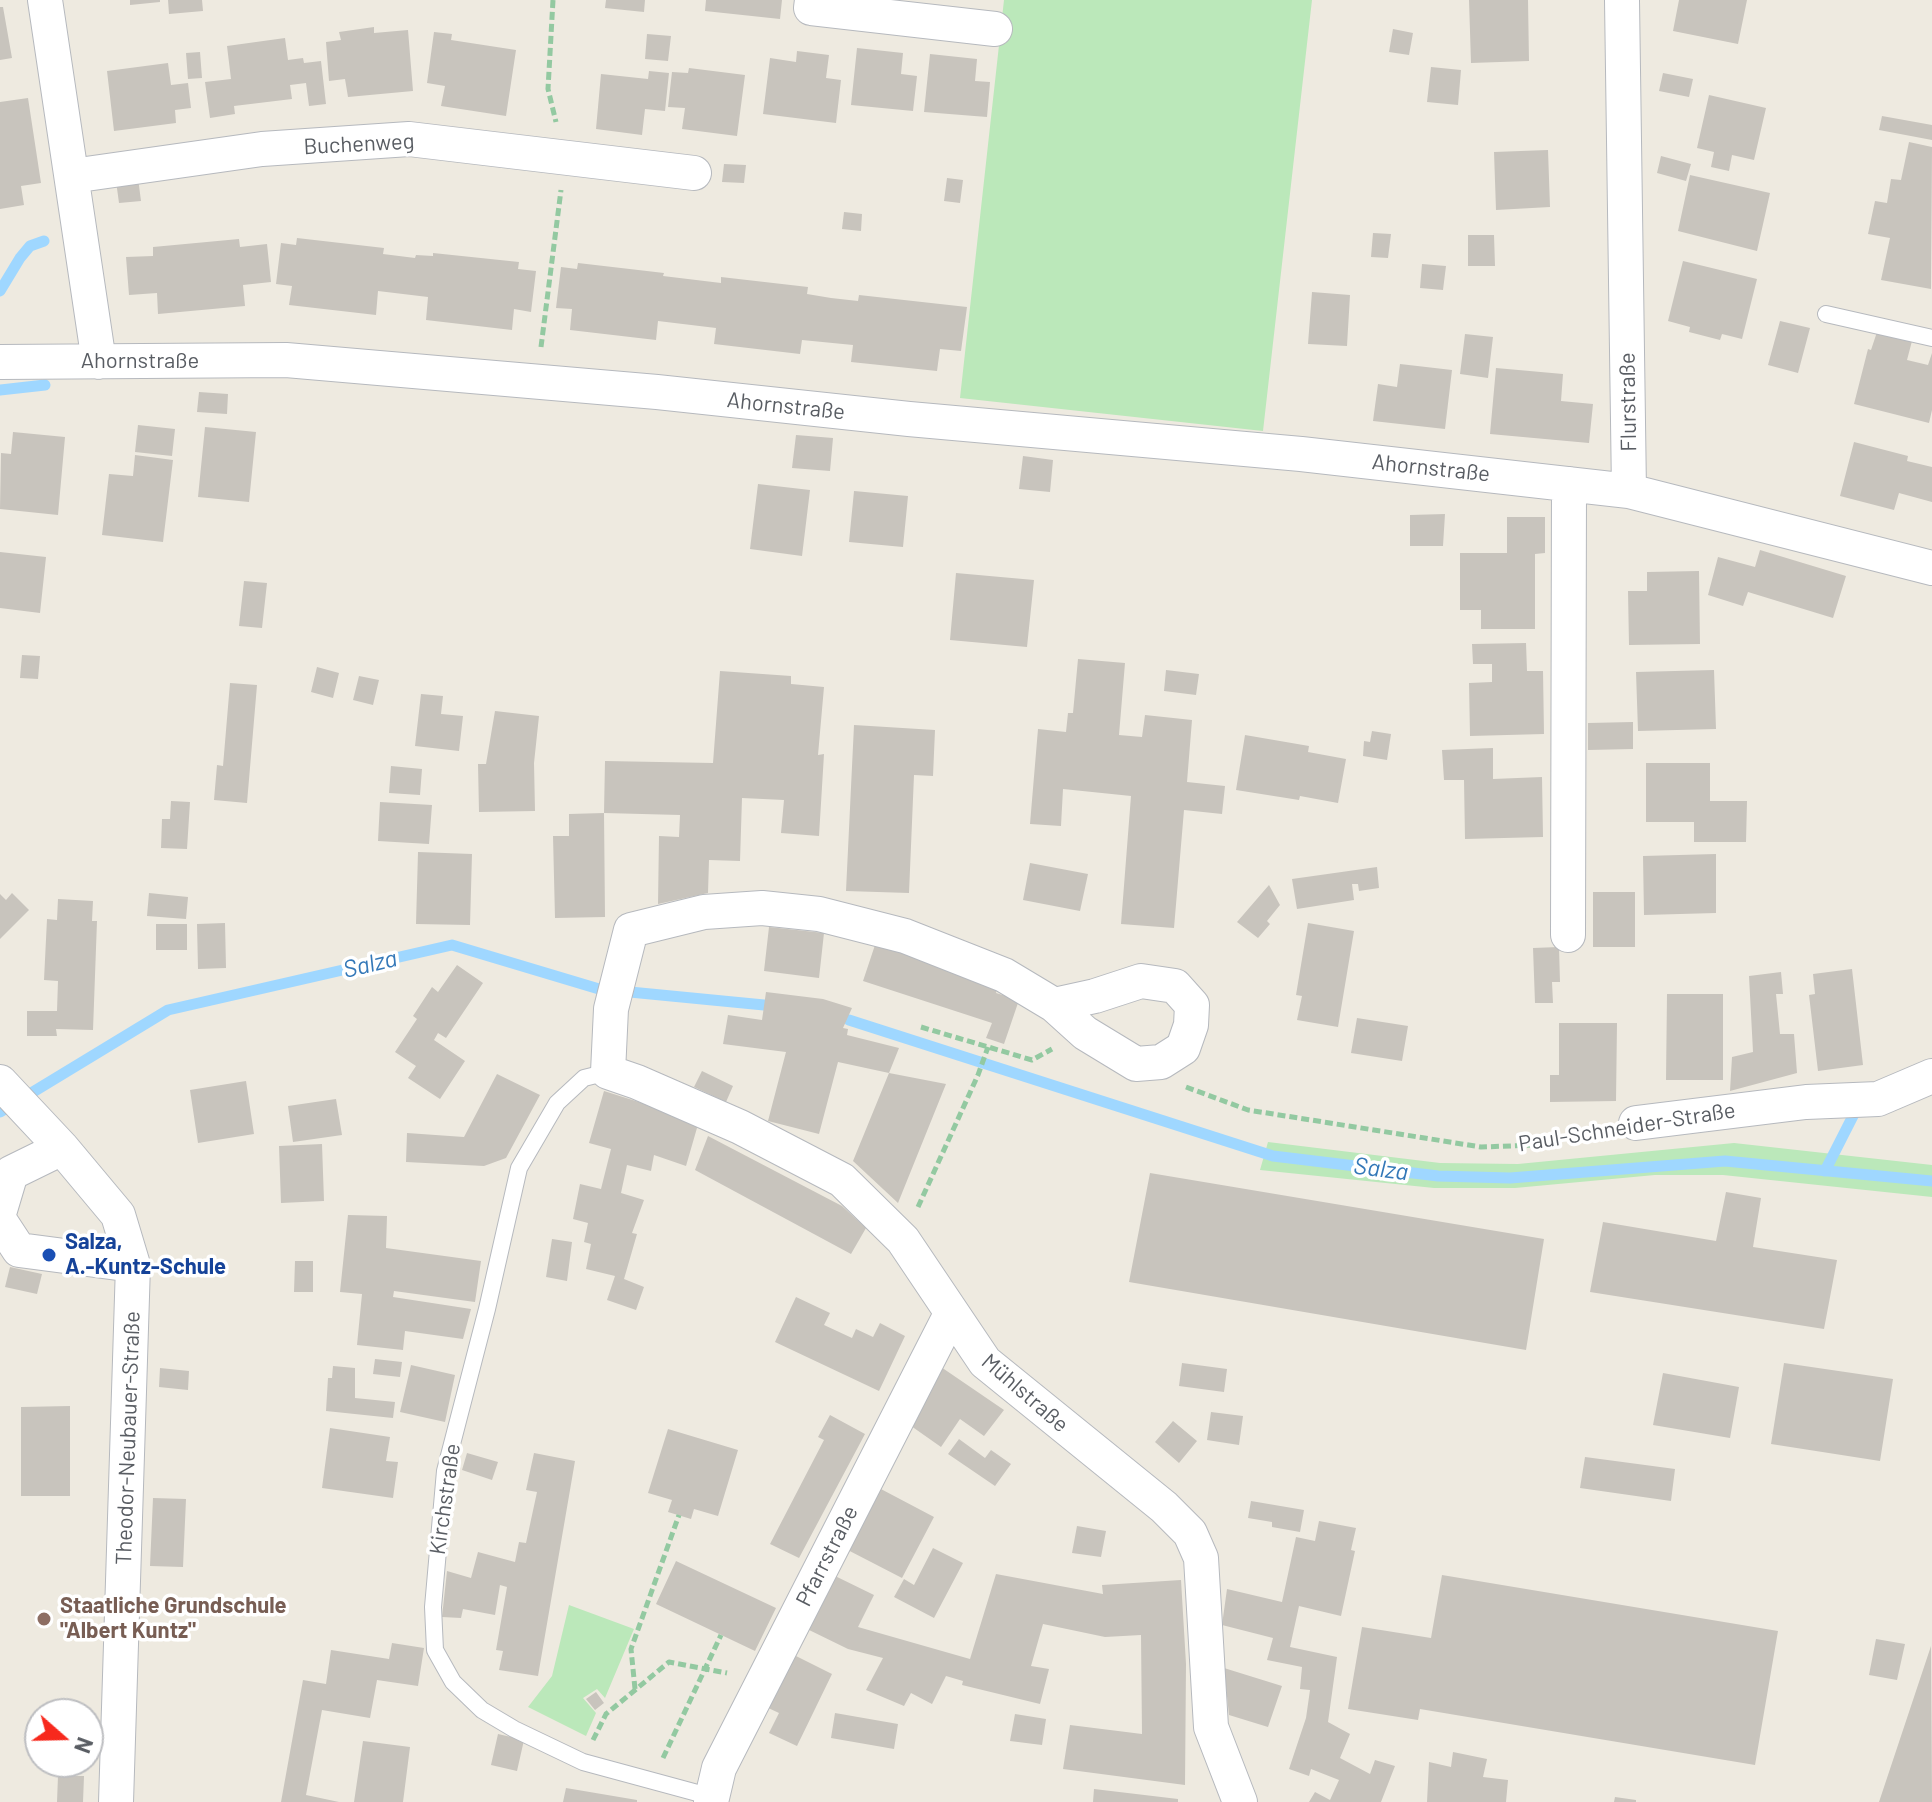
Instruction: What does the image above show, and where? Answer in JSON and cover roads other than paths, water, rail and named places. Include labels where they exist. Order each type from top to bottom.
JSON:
[{"type":"street","points":[[45,0],[99,362]]},
{"type":"street","points":[[812,0],[811,8],[995,29]]},
{"type":"street","name":"Flurstraße","points":[[1622,0],[1629,491]]},
{"type":"street","name":"Buchenweg","points":[[72,176],[262,149],[409,139],[694,173]]},
{"type":"street","name":"Ahornstraße","points":[[0,362],[301,361],[1171,441],[1629,491]]},
{"type":"street","points":[[1568,935],[1569,484]]},
{"type":"street","points":[[1629,491],[1932,568]]},
{"type":"street","points":[[608,1072],[611,1009],[631,930],[704,912],[762,908],[819,914],[905,936],[1004,975],[1054,1005],[1085,1033],[1136,1064],[1161,1062],[1183,1048],[1191,1025],[1192,1005],[1175,986],[1141,981],[1054,1005]]},
{"type":"street","name":"Mühlstraße","points":[[608,1072],[740,1127],[842,1180],[903,1240],[985,1362],[1164,1507],[1190,1533],[1201,1558],[1211,1727],[1240,1802]]},
{"type":"street","name":"Paul-Schneider-Straße","points":[[1636,1123],[1806,1102],[1878,1099],[1932,1076]]},
{"type":"street","name":"Theodor-Neubauer-Straße","points":[[2,1084],[62,1148],[118,1215],[133,1265],[116,1802]]},
{"type":"street","points":[[0,1210],[11,1173],[62,1148]]},
{"type":"street","points":[[0,1221],[19,1250],[133,1265]]},
{"type":"street","name":"Pfarrstraße","points":[[711,1800],[719,1768],[951,1314]]},
{"type":"lane","points":[[1826,314],[1932,338]]},
{"type":"lane","name":"Kirchstraße","points":[[608,1072],[584,1078],[557,1103],[519,1168],[445,1471],[433,1607],[435,1650],[453,1682],[482,1710],[548,1747],[583,1762],[711,1800]]},
{"type":"waterway","points":[[0,291],[30,246],[44,241]]},
{"type":"waterway","points":[[0,390],[45,385]]},
{"type":"waterway","name":"Salza","points":[[0,1112],[168,1010],[452,945],[599,989],[764,1005]]},
{"type":"waterway","name":"Salza","points":[[849,1020],[1273,1156],[1438,1176],[1510,1178],[1725,1161],[1932,1181]]},
{"type":"waterway","points":[[1825,1171],[1856,1110]]},
{"type":"place","name":"Salza, A.-Kuntz-Schule","points":[[49,1255]]},
{"type":"place","name":"Staatliche Grundschule \"Albert Kuntz\"","points":[[44,1619]]}]
